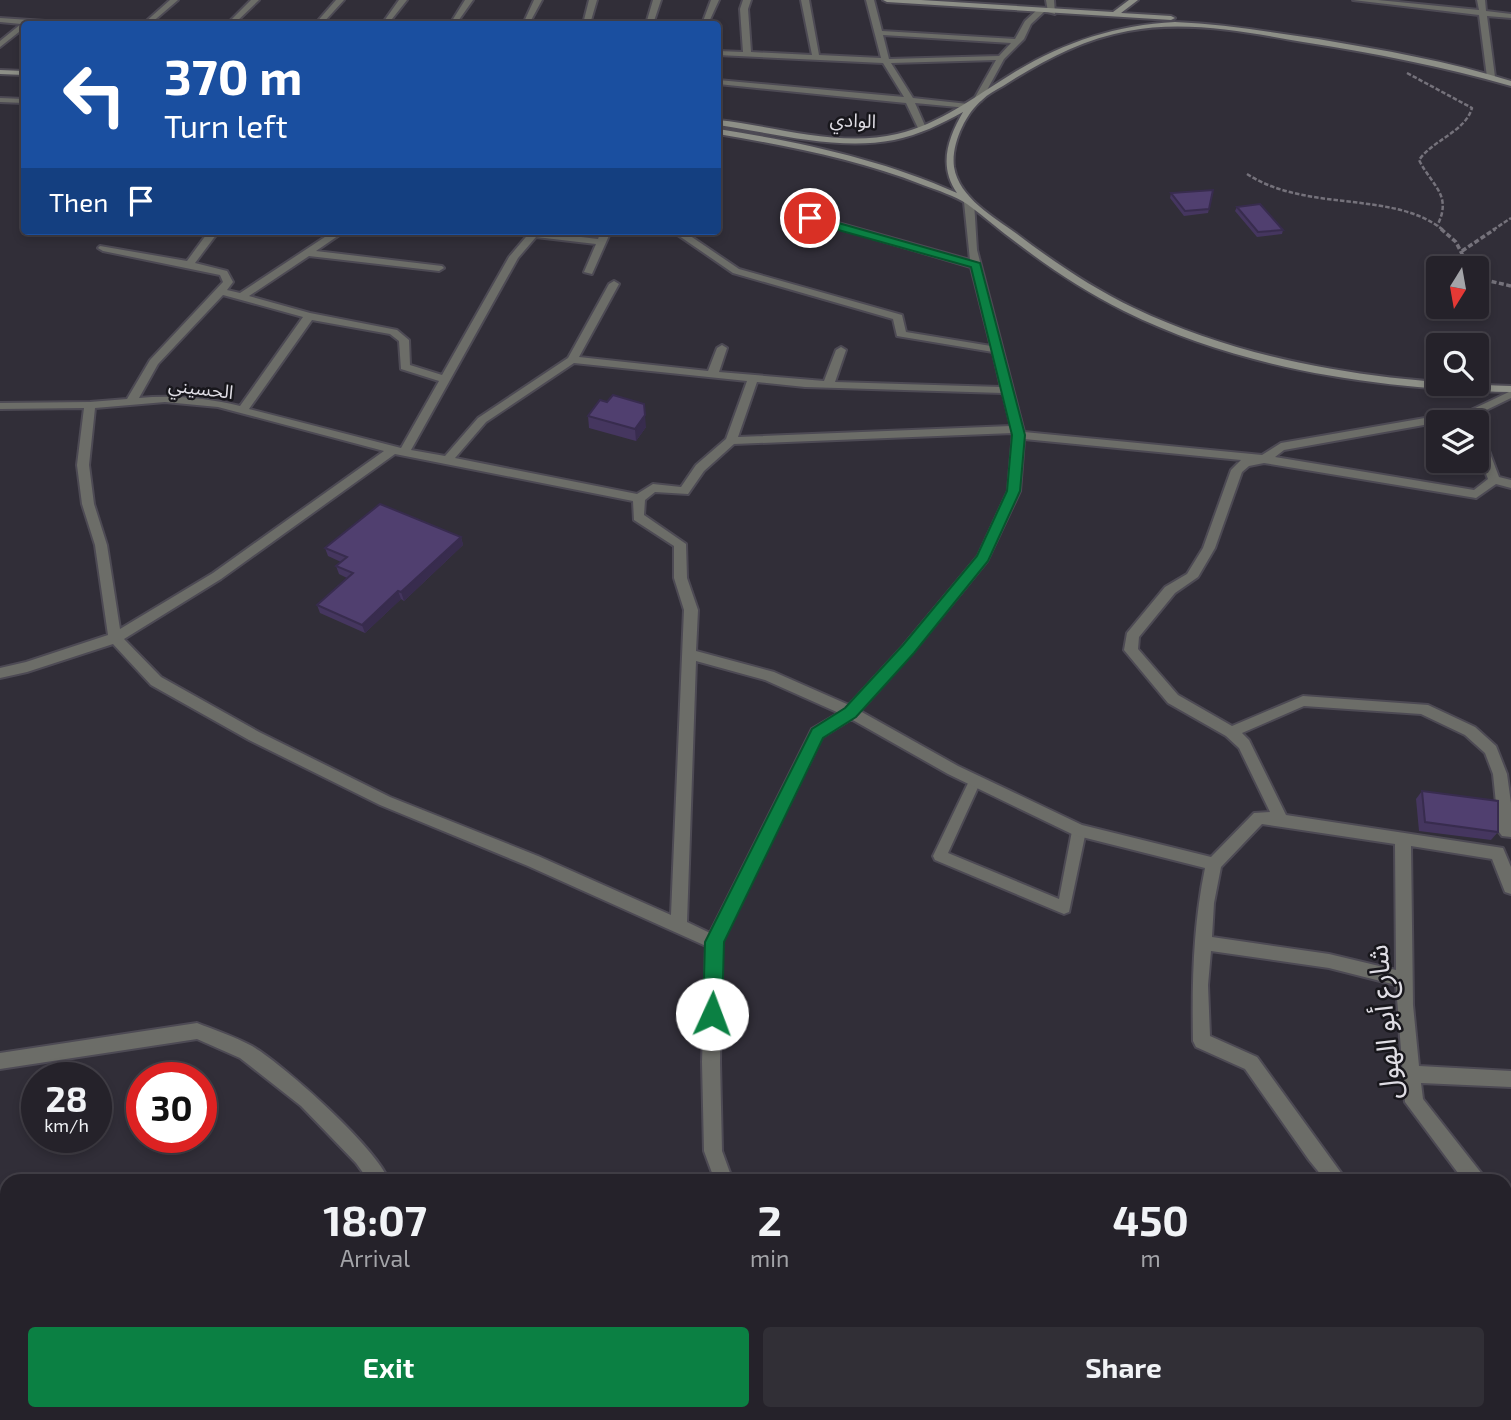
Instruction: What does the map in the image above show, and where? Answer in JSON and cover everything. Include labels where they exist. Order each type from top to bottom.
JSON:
[{"type":"main road","points":[[887,0],[1174,18],[1379,52],[1508,82]]},
{"type":"main road","points":[[1116,13],[1134,0]]},
{"type":"main road","name":"الوادي","points":[[721,122],[876,141],[922,128],[968,106],[1026,68],[1077,42],[1105,33],[1165,25],[1231,27]]},
{"type":"main road","points":[[0,65],[21,66]]},
{"type":"main road","points":[[0,72],[21,73]]},
{"type":"main road","points":[[978,99],[965,116],[957,135],[950,163],[953,178],[969,202],[1078,281],[1113,302],[1183,333],[1224,346],[1353,375],[1511,391]]},
{"type":"main road","name":"الوادي","points":[[721,132],[791,142],[832,153],[935,185],[969,202]]},
{"type":"street","points":[[150,21],[174,0]]},
{"type":"street","points":[[233,21],[255,0]]},
{"type":"street","points":[[321,21],[340,0]]},
{"type":"street","points":[[387,21],[403,0]]},
{"type":"street","points":[[455,21],[469,0]]},
{"type":"street","points":[[528,21],[538,0]]},
{"type":"street","points":[[587,21],[593,0]]},
{"type":"street","points":[[650,21],[657,0]]},
{"type":"street","points":[[706,21],[715,0]]},
{"type":"street","points":[[747,0],[744,9],[747,55]]},
{"type":"street","points":[[805,0],[816,58]]},
{"type":"street","points":[[870,0],[886,61],[909,99],[922,128]]},
{"type":"street","points":[[1050,0],[1052,12]]},
{"type":"street","points":[[1357,0],[1511,16]]},
{"type":"street","points":[[1481,0],[1491,77]]},
{"type":"street","points":[[978,99],[1001,58],[1017,41],[1028,23],[1041,11]]},
{"type":"street","points":[[0,20],[21,22]]},
{"type":"street","points":[[0,45],[21,27]]},
{"type":"street","points":[[880,33],[1017,41]]},
{"type":"street","points":[[721,54],[886,61],[1001,58]]},
{"type":"street","points":[[721,82],[968,106]]},
{"type":"street","points":[[0,100],[21,101]]},
{"type":"street","points":[[721,1174],[713,1151],[711,1062],[715,942],[817,733],[851,712],[908,649],[983,558],[1014,491],[1018,432],[976,265],[969,202]]},
{"type":"street","points":[[810,218],[976,265]]},
{"type":"street","points":[[189,264],[211,235]]},
{"type":"street","points":[[241,297],[334,235]]},
{"type":"street","points":[[0,673],[27,667],[115,638],[217,576],[399,452],[445,379],[514,257],[532,235]]},
{"type":"street","points":[[555,235],[601,242]]},
{"type":"street","points":[[589,272],[604,235]]},
{"type":"street","points":[[683,235],[736,271],[898,317],[901,334],[997,350]]},
{"type":"street","points":[[103,248],[224,273],[228,282],[154,362],[131,402]]},
{"type":"street","points":[[307,253],[439,268]]},
{"type":"street","points":[[447,461],[481,420],[572,360],[614,284]]},
{"type":"street","points":[[221,291],[309,316],[393,331],[404,340],[405,367],[445,379]]},
{"type":"street","points":[[242,411],[309,316]]},
{"type":"street","points":[[712,375],[722,348]]},
{"type":"street","points":[[828,385],[841,350]]},
{"type":"street","points":[[572,360],[828,385],[1007,390]]},
{"type":"street","points":[[679,926],[691,610],[681,589],[677,566],[680,544],[638,517],[639,498],[653,488],[684,491],[700,468],[731,442],[753,379]]},
{"type":"street","points":[[1483,410],[1511,391]]},
{"type":"street","name":"الحسيني","points":[[0,406],[90,405],[165,399],[218,404],[399,452],[639,498]]},
{"type":"street","points":[[90,405],[83,465],[88,504],[101,545],[115,638],[156,681],[254,736],[385,801],[533,861],[715,942]]},
{"type":"street","points":[[1281,820],[1244,744],[1231,732],[1174,699],[1131,650],[1132,636],[1170,590],[1192,577],[1209,548],[1237,470],[1245,463],[1264,458],[1281,447],[1426,425]]},
{"type":"street","points":[[731,442],[1018,432],[1264,458],[1476,494],[1494,480]]},
{"type":"street","points":[[1489,467],[1494,480]]},
{"type":"street","points":[[1494,480],[1511,484]]},
{"type":"street","points":[[689,654],[769,676],[851,712],[975,781],[1079,831],[1214,864]]},
{"type":"street","points":[[1231,732],[1303,701],[1423,709],[1469,731],[1491,750],[1500,774],[1509,831],[1498,853],[1511,887]]},
{"type":"street","points":[[1332,1174],[1251,1063],[1202,1041],[1200,985],[1206,903],[1214,864],[1259,817],[1498,853]]},
{"type":"street","name":"شارع أبو الهول","points":[[1403,840],[1404,979],[1414,1101],[1470,1174]]},
{"type":"street","points":[[1203,943],[1329,961],[1404,979]]},
{"type":"street","points":[[0,1061],[197,1031],[246,1052],[307,1100],[375,1174]]},
{"type":"street","points":[[1411,1074],[1511,1079]]},
{"type":"lane","points":[[975,781],[940,856],[1064,908],[1079,831]]},
{"type":"path","points":[[1406,66],[1405,71],[1421,84],[1455,97],[1472,108],[1468,121],[1428,147],[1419,160],[1425,176],[1445,198],[1445,213],[1437,226]]},
{"type":"path","points":[[1247,174],[1254,181],[1279,192],[1410,214],[1437,226],[1453,237],[1464,256]]},
{"type":"path","points":[[1462,251],[1511,218]]},
{"type":"path","points":[[1489,281],[1511,286]]},
{"type":"building","points":[[1213,190],[1209,209],[1185,211],[1171,193]]},
{"type":"building","points":[[1260,204],[1283,230],[1258,232],[1237,207]]},
{"type":"building","points":[[613,395],[644,404],[645,415],[635,429],[588,416],[600,400],[607,402]]},
{"type":"building","points":[[380,504],[461,537],[362,625],[317,605],[353,573],[336,566],[347,557],[325,548]]},
{"type":"building","points":[[1422,791],[1498,801],[1498,832],[1425,822]]},
{"type":"route","points":[[712,1014],[715,942],[817,733],[851,712],[908,649],[983,558],[1014,491],[1019,435],[976,265],[810,218]]}]
